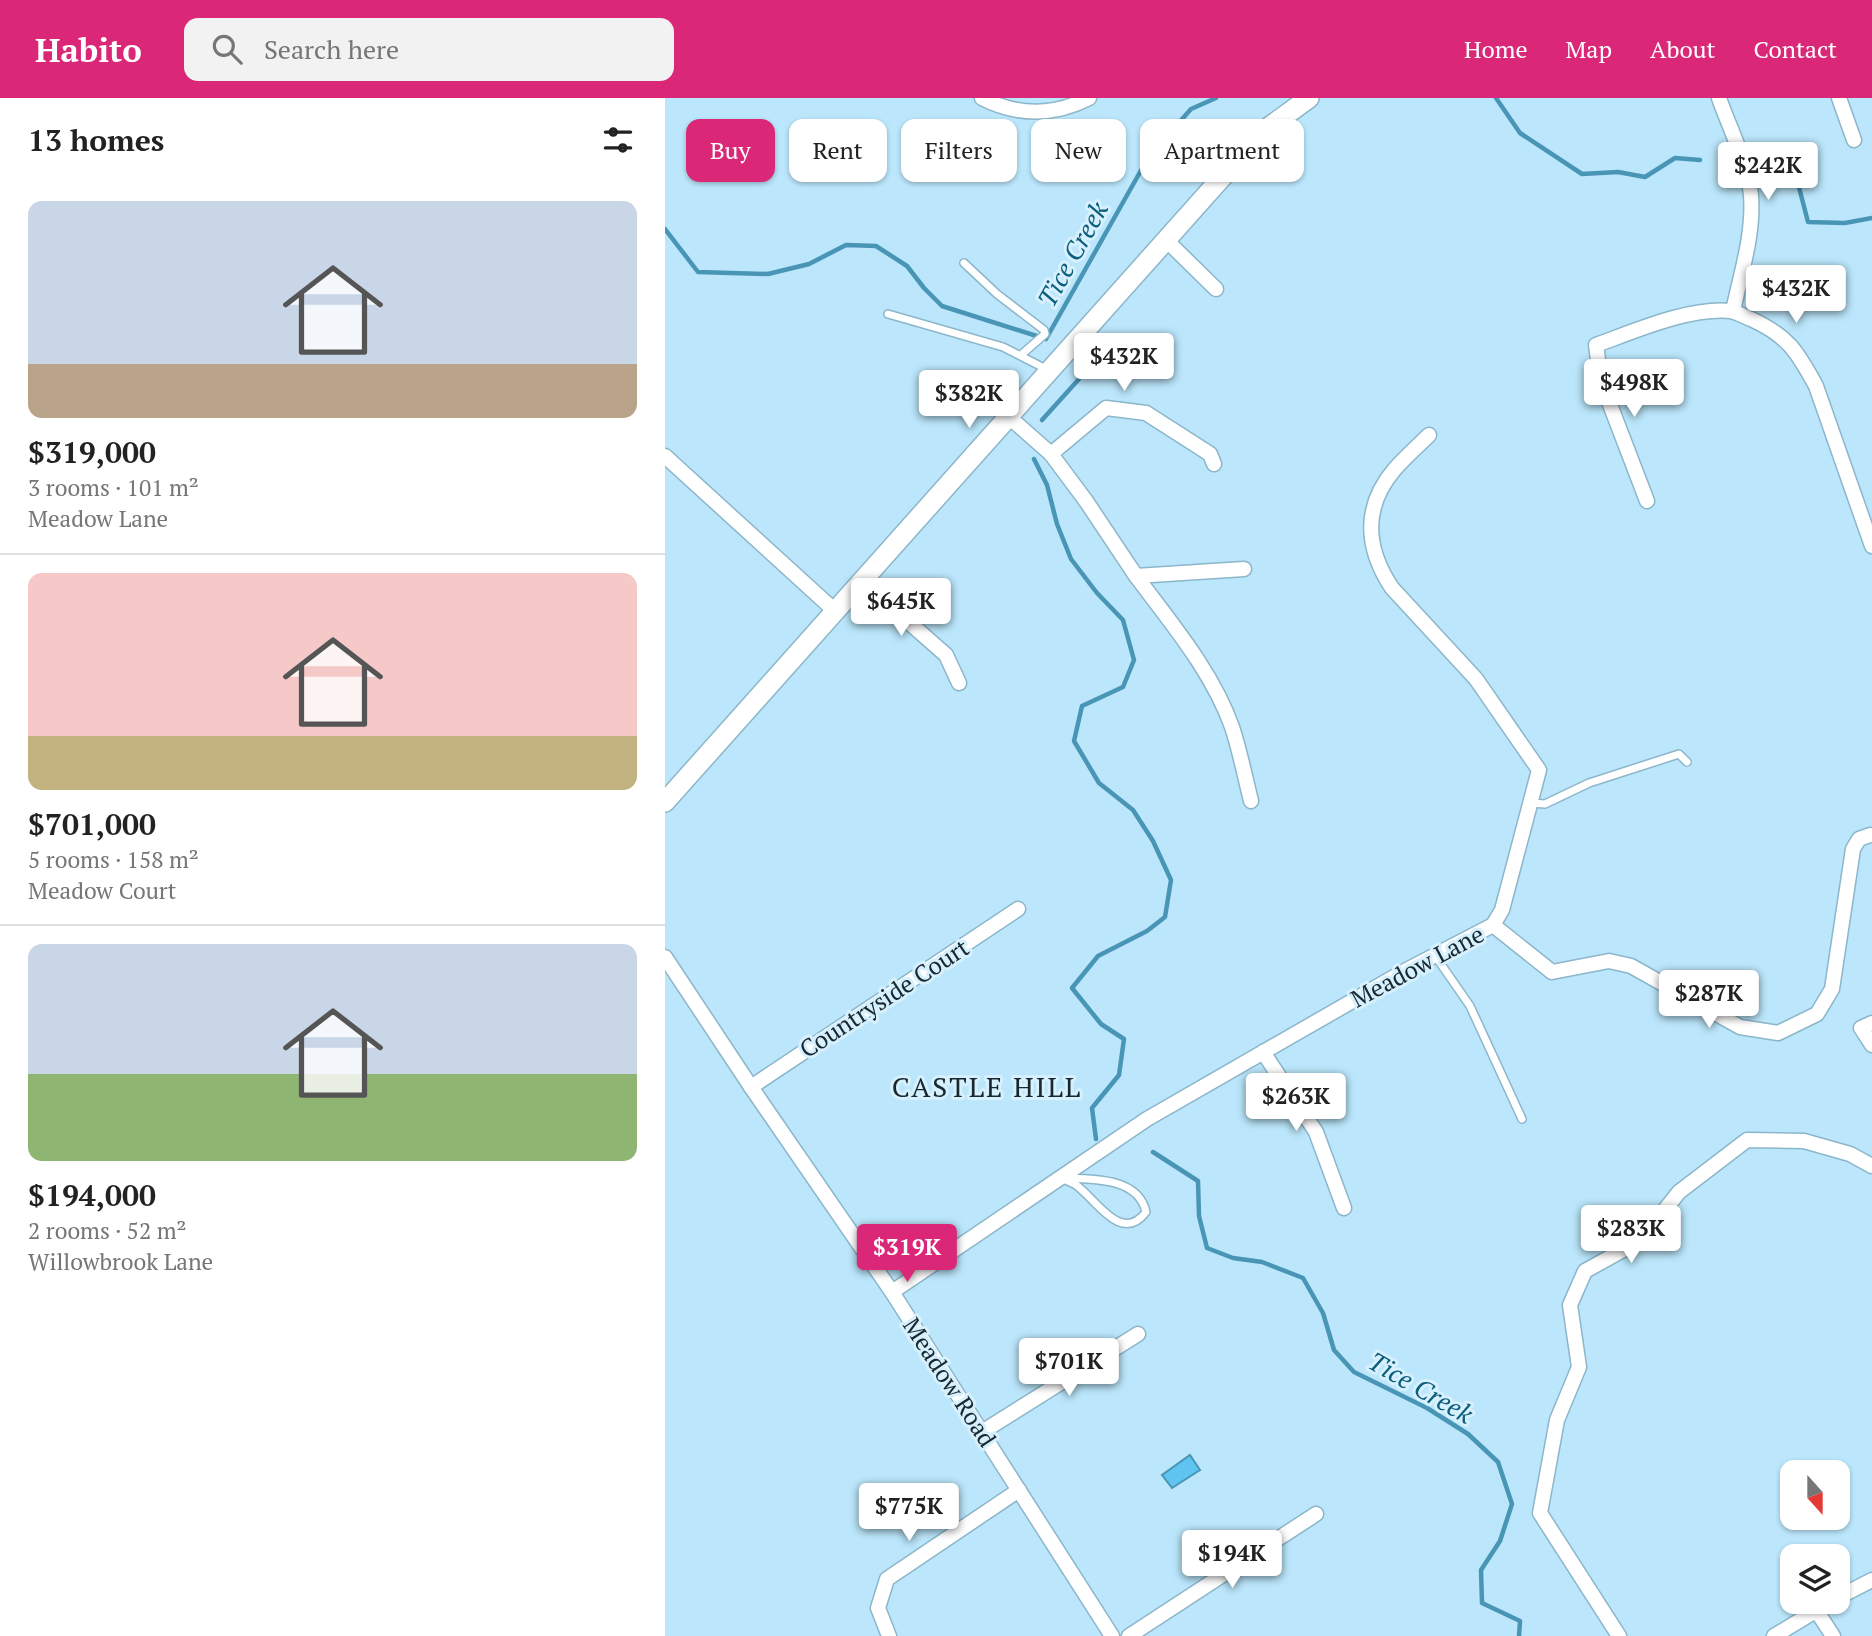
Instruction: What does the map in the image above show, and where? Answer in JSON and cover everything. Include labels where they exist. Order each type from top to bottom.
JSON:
[{"type":"street","points":[[982,98],[1008,109],[1039,112],[1061,109],[1089,98]]},
{"type":"street","points":[[665,802],[1265,130],[1309,98]]},
{"type":"street","points":[[1719,98],[1751,194],[1751,229],[1733,311]]},
{"type":"street","points":[[1839,98],[1854,140]]},
{"type":"street","points":[[1166,240],[1216,289]]},
{"type":"street","points":[[1647,500],[1601,381],[1596,345],[1678,318],[1733,311],[1781,335],[1799,357],[1816,386],[1872,546]]},
{"type":"street","points":[[1051,454],[1106,408],[1146,413],[1210,454],[1214,464]]},
{"type":"street","points":[[1008,416],[1051,454],[1193,653],[1231,727],[1251,801]]},
{"type":"street","name":"Meadow Lane","points":[[892,1292],[1147,1119],[1401,973],[1493,925],[1502,910],[1539,770],[1476,679],[1392,588],[1374,555],[1370,531],[1373,509],[1392,472],[1429,435]]},
{"type":"street","points":[[665,456],[835,611]]},
{"type":"street","points":[[1136,576],[1244,569]]},
{"type":"street","points":[[862,581],[946,655],[959,682]]},
{"type":"street","points":[[1493,925],[1552,972],[1609,961],[1631,966],[1740,1027],[1778,1033],[1817,1014],[1832,989],[1853,849],[1859,839],[1870,835]]},
{"type":"street","name":"Countryside Court","points":[[751,1087],[1018,909]]},
{"type":"street","name":"Meadow Road","points":[[665,957],[892,1292],[1112,1636]]},
{"type":"street","points":[[1872,1023],[1861,1028],[1872,1045]]},
{"type":"street","points":[[1263,1052],[1316,1132],[1344,1208]]},
{"type":"street","points":[[1619,1636],[1540,1513],[1557,1420],[1579,1367],[1570,1305],[1585,1271],[1641,1240],[1679,1192],[1748,1140],[1804,1141],[1850,1154],[1872,1166]]},
{"type":"street","points":[[982,1432],[1138,1334]]},
{"type":"street","points":[[889,1636],[878,1608],[887,1579],[1019,1490]]},
{"type":"street","points":[[1129,1636],[1316,1514]]},
{"type":"street","points":[[1850,1591],[1872,1580]]},
{"type":"street","points":[[1774,1636],[1810,1614]]},
{"type":"street","points":[[1819,1614],[1833,1636]]},
{"type":"lane","points":[[964,263],[997,294],[1044,330],[1045,334],[1021,355]]},
{"type":"lane","points":[[888,314],[1003,348],[1048,371]]},
{"type":"lane","points":[[1530,803],[1545,804],[1589,783],[1679,754],[1686,762]]},
{"type":"lane","points":[[1436,957],[1470,1006],[1523,1119]]},
{"type":"lane","points":[[1060,1178],[1091,1179],[1124,1186],[1136,1193],[1146,1212],[1141,1219],[1133,1222],[1116,1222],[1076,1185],[1060,1178]]},
{"type":"water","points":[[1190,1455],[1200,1470],[1172,1488],[1162,1475]]},
{"type":"waterway","points":[[665,229],[698,272],[768,274],[809,264],[846,245],[876,246],[907,266],[942,306],[1046,339],[1148,158],[1191,109],[1216,98]]},
{"type":"waterway","name":"Tice Creek","points":[[1496,98],[1520,133],[1582,174],[1618,172],[1645,177],[1675,158],[1700,160]]},
{"type":"waterway","name":"Tice Creek","points":[[1763,149],[1794,168],[1808,222],[1845,223],[1872,218]]},
{"type":"waterway","name":"Tice Creek","points":[[1042,420],[1079,379]]},
{"type":"waterway","name":"Tice Creek","points":[[1034,459],[1047,485],[1057,524],[1071,559],[1097,593],[1123,620],[1134,660],[1123,687],[1082,706],[1074,741],[1099,783],[1133,810],[1153,841],[1171,880],[1165,917],[1147,931],[1098,956],[1072,988],[1101,1024],[1124,1039],[1119,1075],[1092,1108],[1096,1139]]},
{"type":"waterway","name":"Tice Creek","points":[[1153,1152],[1198,1181],[1199,1216],[1207,1248],[1233,1258],[1262,1262],[1303,1278],[1323,1313],[1334,1350],[1354,1372],[1427,1408],[1468,1434],[1498,1462],[1512,1504],[1500,1541],[1481,1570],[1482,1603],[1520,1621],[1519,1636]]},
{"type":"district","name":"CASTLE HILL","points":[[987,1086]]}]
